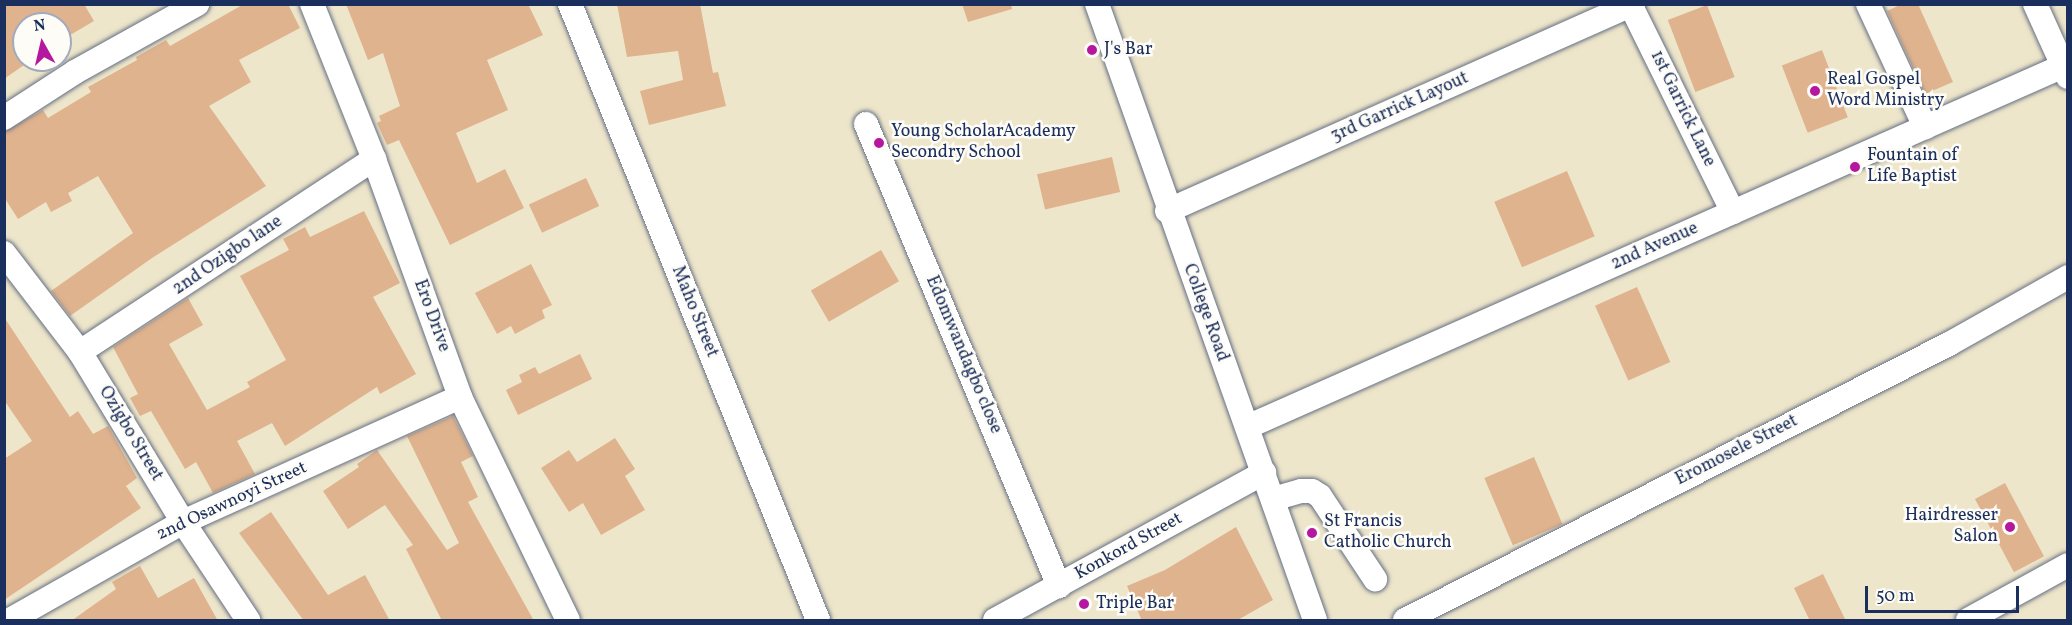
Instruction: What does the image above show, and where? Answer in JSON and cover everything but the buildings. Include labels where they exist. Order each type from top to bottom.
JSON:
[{"type":"street","points":[[4,118],[75,72],[196,4]]},
{"type":"street","name":"Ero Drive","points":[[312,4],[374,159],[460,397],[568,621]]},
{"type":"street","name":"Maho Street","points":[[570,4],[818,621]]},
{"type":"street","name":"College Road","points":[[1097,4],[1167,211],[1273,498],[1315,621]]},
{"type":"street","points":[[1868,4],[1925,127]]},
{"type":"street","points":[[2035,4],[2065,71]]},
{"type":"street","name":"3rd Garrick Layout","points":[[1167,211],[1632,5]]},
{"type":"street","name":"1st Garrick Lane","points":[[1632,5],[1733,212]]},
{"type":"street","name":"2nd Avenue","points":[[1247,427],[1925,127],[2065,71]]},
{"type":"street","name":"Edomwandagbo close","points":[[866,124],[1059,586]]},
{"type":"street","name":"2nd Ozigbo lane","points":[[80,352],[374,159]]},
{"type":"street","name":"Ozigbo Street","points":[[4,254],[80,352],[183,522],[248,621]]},
{"type":"street","name":"Eromosele Street","points":[[1405,621],[1949,344],[2067,277]]},
{"type":"street","name":"2nd Osawnoyi Street","points":[[9,615],[183,522],[460,397]]},
{"type":"street","name":"Konkord Street","points":[[995,621],[1263,473]]},
{"type":"street","points":[[1273,498],[1312,490],[1320,496],[1375,579]]},
{"type":"street","points":[[1968,621],[2067,565]]},
{"type":"place","name":"J's Bar","points":[[1092,50]]},
{"type":"place","name":"Real Gospel Word Ministry","points":[[1815,91]]},
{"type":"place","name":"Young ScholarAcademy Secondry School","points":[[879,143]]},
{"type":"place","name":"Fountain of Life Baptist","points":[[1855,167]]},
{"type":"place","name":"Hairdresser Salon","points":[[2010,527]]},
{"type":"place","name":"St Francis Catholic Church","points":[[1312,533]]},
{"type":"place","name":"Triple Bar","points":[[1084,604]]}]
